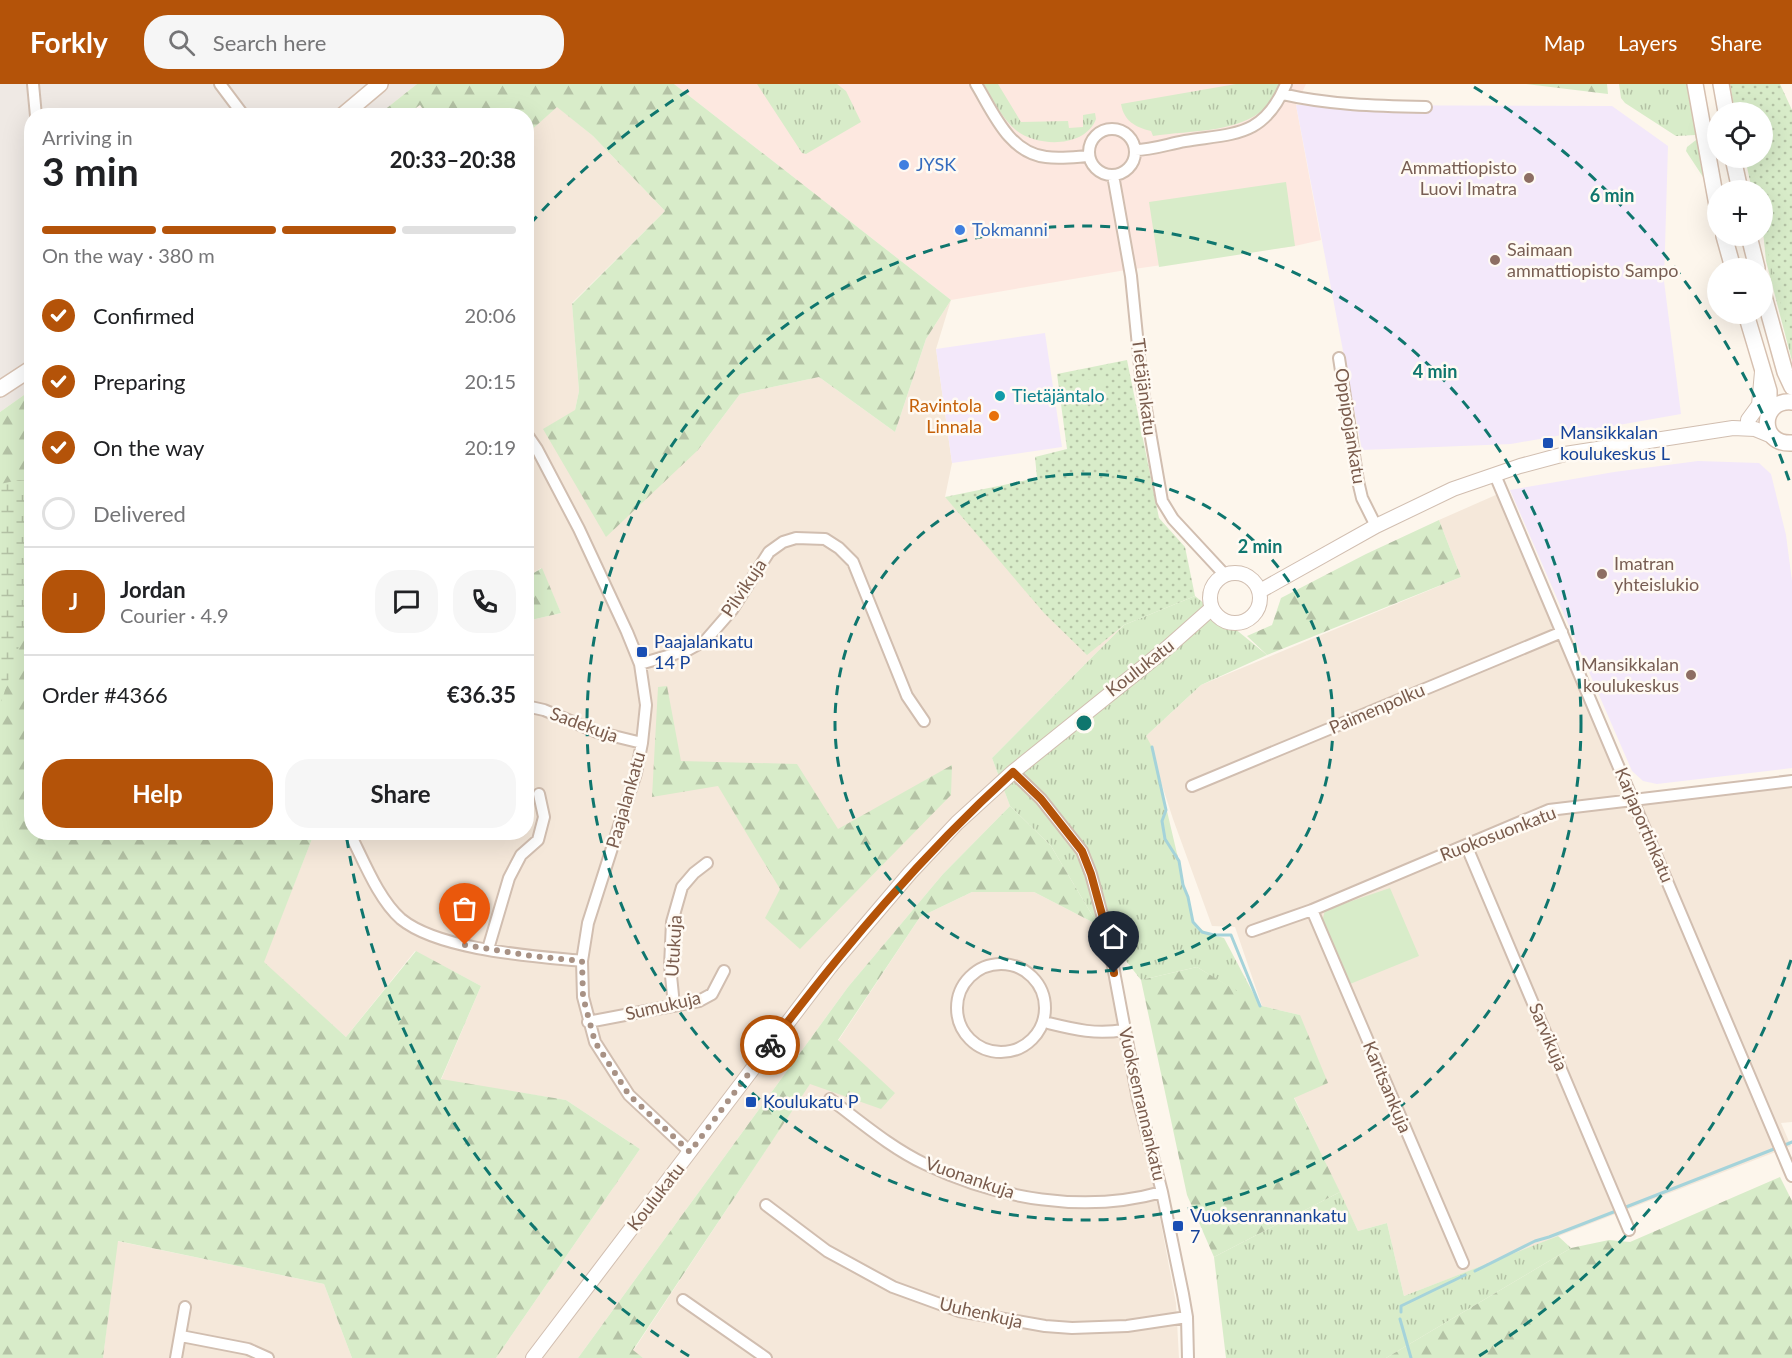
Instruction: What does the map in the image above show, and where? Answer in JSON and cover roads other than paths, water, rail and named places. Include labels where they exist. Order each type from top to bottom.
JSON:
[{"type":"main road","points":[[352,108],[380,84]]},
{"type":"main road","points":[[1695,84],[1712,180]]},
{"type":"main road","points":[[1721,84],[1724,102]]},
{"type":"main road","points":[[1749,324],[1769,391],[1767,424],[1792,457]]},
{"type":"main road","points":[[1772,324],[1785,372],[1792,387]]},
{"type":"main road","points":[[0,389],[24,373]]},
{"type":"main road","points":[[1769,414],[1780,403],[1792,402]]},
{"type":"street","points":[[33,84],[35,108]]},
{"type":"street","points":[[220,84],[238,108]]},
{"type":"street","points":[[976,84],[1010,138],[1018,146],[1043,157],[1088,156]]},
{"type":"street","points":[[1135,150],[1149,150],[1174,143],[1243,132],[1258,124],[1269,114],[1284,89],[1308,100],[1364,106],[1426,107]]},
{"type":"street","points":[[1108,128],[1126,133],[1132,140],[1135,150],[1135,158],[1130,166],[1123,172],[1113,175],[1097,171],[1088,156],[1093,138],[1108,128]]},
{"type":"street","name":"Tietäjänkatu","points":[[1113,175],[1131,276],[1142,386],[1162,501],[1173,519],[1225,575]]},
{"type":"street","name":"Oppipojankatu","points":[[1339,358],[1358,481],[1365,505],[1376,526]]},
{"type":"street","points":[[1748,420],[1759,405],[1762,370]]},
{"type":"street","points":[[1733,428],[1748,420],[1769,414]]},
{"type":"street","points":[[1260,591],[1376,526],[1452,489],[1565,453],[1733,428],[1755,429],[1781,440]]},
{"type":"street","name":"Paajalankatu","points":[[534,445],[579,529],[640,664],[646,705],[636,773],[588,923],[582,961],[583,997],[588,1022],[595,1042],[629,1095],[690,1152]]},
{"type":"street","name":"Karjaportinkatu","points":[[1496,475],[1792,1176]]},
{"type":"street","name":"Pilvikuja","points":[[640,664],[688,650],[706,640],[732,610],[769,552],[783,542],[796,538],[825,539],[839,548],[853,562],[907,696],[924,722]]},
{"type":"street","points":[[1239,573],[1246,575],[1260,591],[1258,608],[1247,620],[1231,622],[1223,620],[1212,608],[1210,600],[1214,585],[1225,575],[1239,573]]},
{"type":"street","name":"Koulukatu","points":[[533,1358],[837,958],[910,873],[957,823],[1013,772],[1167,648],[1212,608]]},
{"type":"street","name":"Paimenpolku","points":[[1192,786],[1562,632]]},
{"type":"street","name":"Sadekuja","points":[[534,708],[597,732],[642,743]]},
{"type":"street","name":"Vuoksenrannankatu","points":[[1013,772],[1041,799],[1082,851],[1091,874],[1106,929],[1138,1099],[1162,1192],[1187,1317],[1188,1358]]},
{"type":"street","name":"Ruokosuonkatu","points":[[1252,931],[1312,910],[1549,810],[1792,781]]},
{"type":"street","points":[[488,949],[509,878],[522,855],[538,840],[544,817],[539,794]]},
{"type":"street","points":[[354,840],[386,903],[402,919],[441,940],[488,949],[582,961]]},
{"type":"street","name":"Sarvikuja","points":[[1467,845],[1629,1230]]},
{"type":"street","name":"Utukuja","points":[[674,1005],[670,966],[672,922],[682,887],[707,863]]},
{"type":"street","name":"Karitsankuja","points":[[1312,910],[1463,1263]]},
{"type":"street","points":[[992,965],[1007,965],[1021,969],[1033,978],[1041,990],[1045,1005],[1044,1022],[1036,1035],[1023,1046],[1008,1052],[991,1051],[977,1045],[966,1035],[959,1022],[957,1008],[960,993],[967,980],[978,970],[992,965]]},
{"type":"street","name":"Sumukuja","points":[[588,1022],[699,1001],[712,994],[724,971]]},
{"type":"street","points":[[1044,1022],[1089,1033],[1105,1034],[1124,1030]]},
{"type":"street","name":"Vuonankuja","points":[[830,1099],[895,1147],[925,1164],[1007,1193],[1095,1204],[1119,1202],[1162,1192]]},
{"type":"street","name":"Uuhenkuja","points":[[766,1205],[827,1251],[893,1287],[959,1311],[1046,1326],[1072,1328],[1127,1326],[1187,1317]]},
{"type":"street","points":[[683,1300],[766,1358]]},
{"type":"street","points":[[176,1358],[185,1307]]},
{"type":"street","points":[[181,1335],[248,1349],[268,1358]]},
{"type":"waterway","points":[[1152,747],[1166,810],[1162,821],[1165,839],[1179,861],[1193,922],[1202,932],[1231,935],[1260,1006]]},
{"type":"waterway","points":[[1785,1145],[1792,1142]]},
{"type":"waterway","points":[[1626,1207],[1774,1149]]},
{"type":"waterway","points":[[1475,1271],[1535,1241],[1616,1211]]},
{"type":"waterway","points":[[1401,1312],[1401,1306],[1465,1275]]},
{"type":"waterway","points":[[1400,1319],[1411,1358]]},
{"type":"place","name":"JYSK","points":[[904,165]]},
{"type":"place","name":"Ammattiopisto Luovi Imatra","points":[[1529,178]]},
{"type":"place","name":"Tokmanni","points":[[960,230]]},
{"type":"place","name":"Saimaan ammattiopisto Sampo","points":[[1495,260]]},
{"type":"place","name":"Tietäjäntalo","points":[[1000,396]]},
{"type":"place","name":"Ravintola Linnala","points":[[994,416]]},
{"type":"place","name":"Mansikkalan koulukeskus L","points":[[1548,443]]},
{"type":"place","name":"Imatran yhteislukio","points":[[1602,574]]},
{"type":"place","name":"Paajalankatu 14 P","points":[[642,652]]},
{"type":"place","name":"Mansikkalan koulukeskus","points":[[1691,675]]},
{"type":"place","name":"Koulukatu P","points":[[751,1102]]},
{"type":"place","name":"Vuoksenrannankatu 7","points":[[1178,1226]]}]
